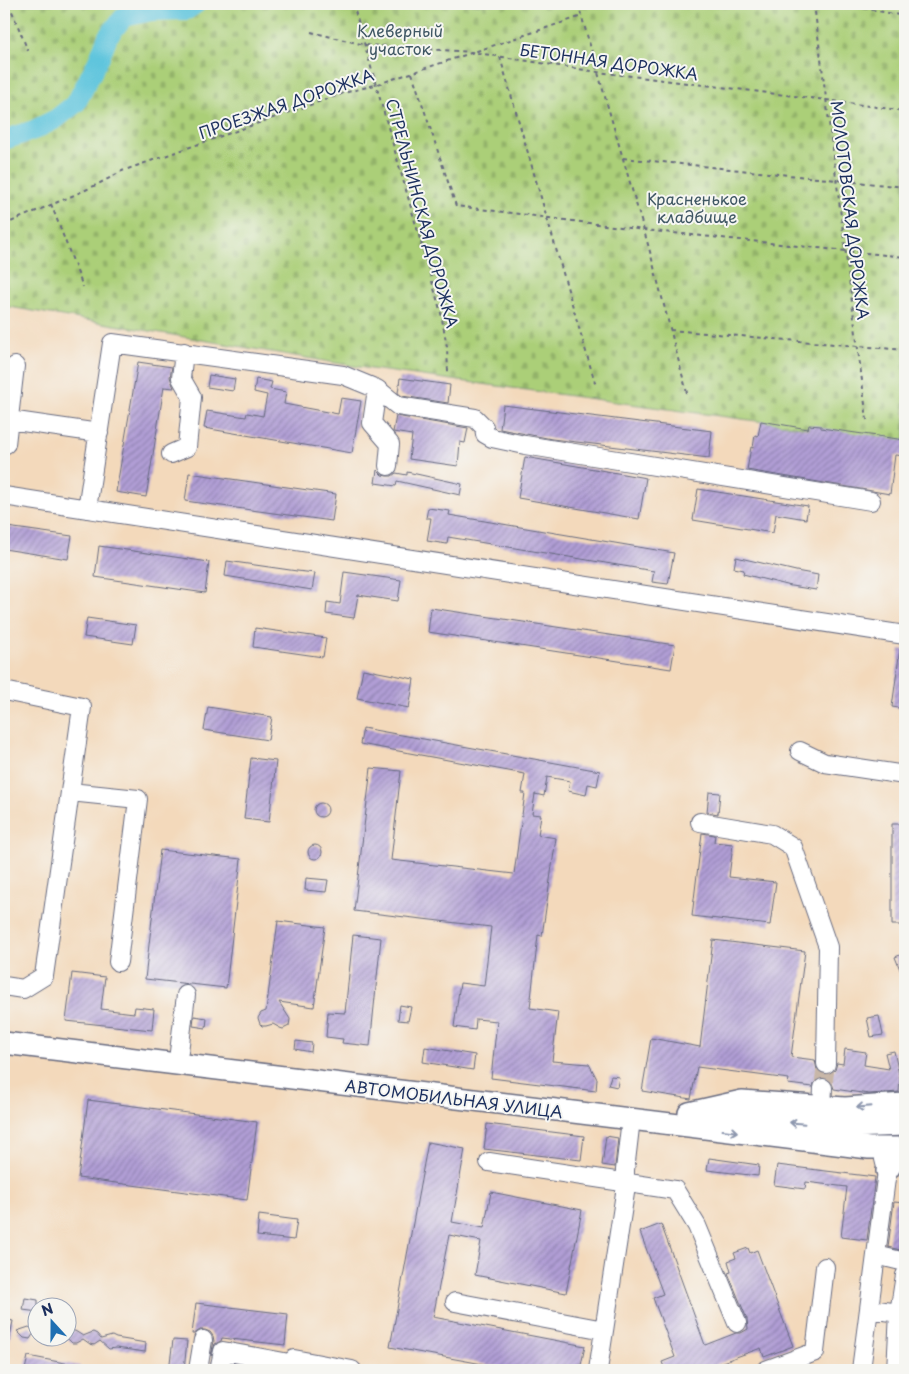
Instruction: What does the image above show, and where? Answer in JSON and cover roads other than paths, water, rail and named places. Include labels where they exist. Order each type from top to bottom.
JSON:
[{"type":"main road","name":"АВТОМОБИЛЬНАЯ УЛИЦА","points":[[4,1031],[689,1112],[846,1128],[905,1125]]},
{"type":"main road","name":"АВТОМОБИЛЬНАЯ УЛИЦА","points":[[4,1043],[631,1120],[869,1148],[905,1150]]},
{"type":"main road","points":[[689,1112],[742,1101],[823,1098],[845,1108],[905,1104]]},
{"type":"main road","points":[[887,1171],[894,1160],[905,1150]]},
{"type":"street","points":[[87,509],[112,343],[343,375],[377,389],[398,406],[475,418],[484,427],[485,434],[492,438],[516,444],[871,501]]},
{"type":"street","points":[[171,454],[187,447],[192,397],[182,378],[184,352]]},
{"type":"street","points":[[6,444],[15,366]]},
{"type":"street","points":[[377,389],[372,423],[390,444],[388,466]]},
{"type":"street","points":[[9,420],[99,432]]},
{"type":"street","points":[[4,496],[905,635]]},
{"type":"street","points":[[4,691],[82,707],[44,976],[23,989],[4,986]]},
{"type":"street","points":[[800,751],[825,763],[905,775]]},
{"type":"street","points":[[70,792],[138,799],[118,962]]},
{"type":"street","points":[[700,822],[772,834],[793,847],[828,947],[826,1064]]},
{"type":"street","points":[[179,1052],[186,995]]},
{"type":"street","points":[[598,1370],[625,1193],[625,1170],[631,1120]]},
{"type":"street","points":[[861,1370],[887,1171],[884,1159],[880,1154],[869,1148]]},
{"type":"street","points":[[489,1162],[675,1190],[697,1226],[737,1323]]},
{"type":"street","points":[[876,1255],[905,1262]]},
{"type":"street","points":[[766,1370],[815,1352],[825,1267]]},
{"type":"street","points":[[896,1370],[899,1314],[905,1275]]},
{"type":"street","points":[[455,1302],[604,1330]]},
{"type":"street","points":[[870,1309],[899,1314]]},
{"type":"street","points":[[198,1370],[203,1340]]},
{"type":"street","points":[[219,1370],[222,1351],[286,1367],[294,1359],[352,1370]]},
{"type":"waterway","points":[[4,140],[34,130],[56,119],[76,103],[99,59],[108,36],[124,17],[151,11],[187,10],[196,4]]},
{"type":"tunnel","points":[[823,1088],[826,1064]]},
{"type":"park label","name":"Клеверный участок","points":[[400,39]]},
{"type":"park label","name":"Красненькое кладбище","points":[[697,207]]}]
